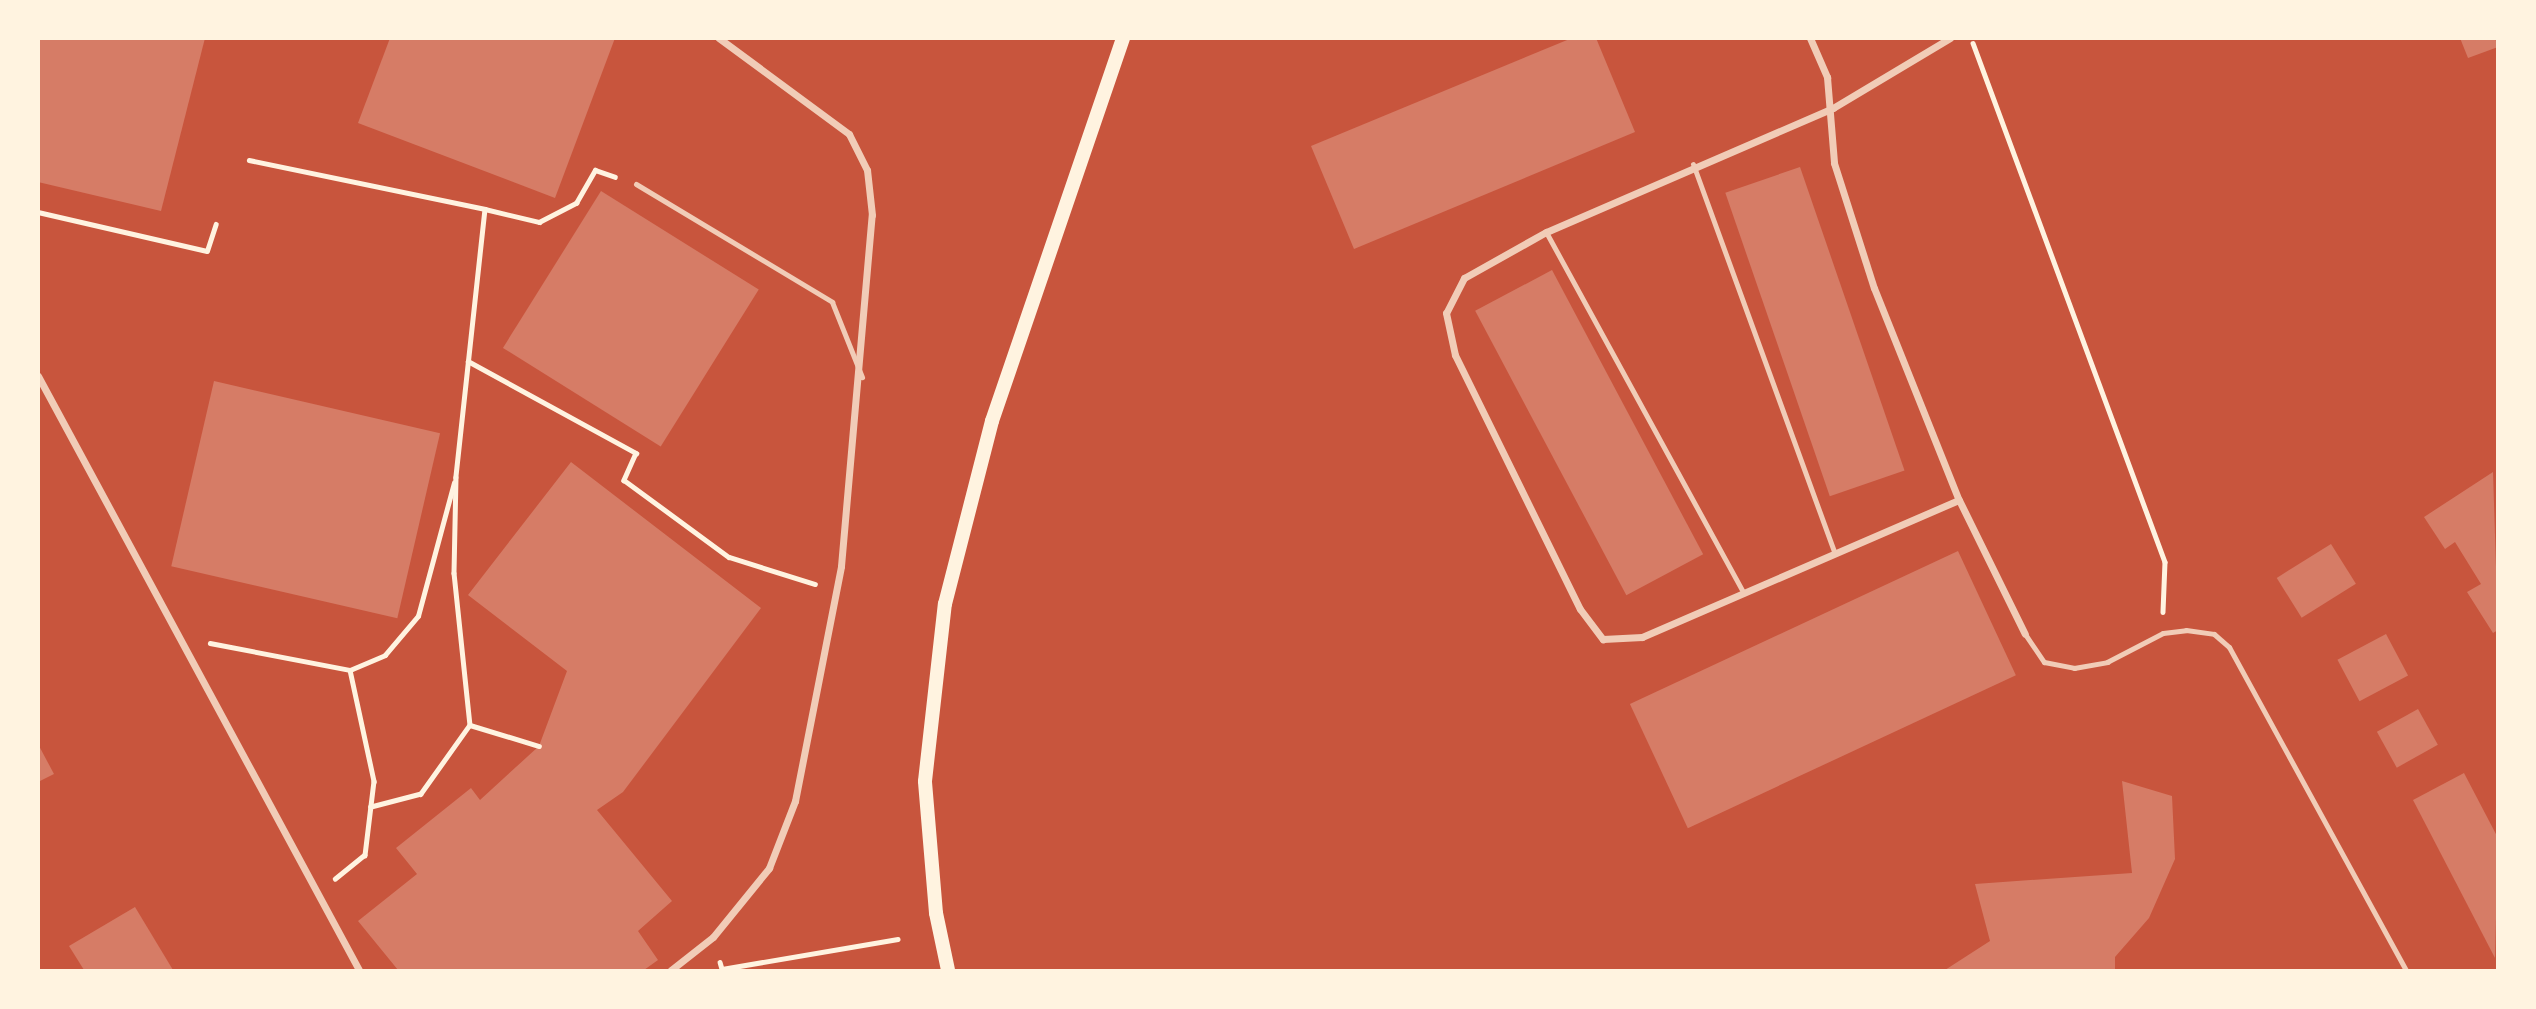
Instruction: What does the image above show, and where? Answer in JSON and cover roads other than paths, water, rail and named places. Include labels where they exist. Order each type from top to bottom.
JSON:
[{"type":"main road","points":[[948,971],[936,913],[925,782],[945,604],[992,421],[1123,38]]},
{"type":"street","points":[[671,971],[729,918],[785,836],[836,591],[862,377],[872,215],[867,170],[849,134],[719,38]]},
{"type":"street","points":[[1810,38],[1833,108],[1834,163],[1870,276],[1959,500],[2025,634]]},
{"type":"street","points":[[1950,38],[1833,108],[1693,164],[1546,232],[1464,278],[1446,313],[1455,355],[1580,609],[1603,639],[1642,637],[1959,500]]},
{"type":"street","points":[[38,376],[359,971]]},
{"type":"lane","points":[[1693,164],[1835,554]]},
{"type":"lane","points":[[636,184],[832,302],[862,377]]},
{"type":"lane","points":[[1546,232],[1744,593]]},
{"type":"lane","points":[[2025,634],[2044,662],[2074,668],[2107,662],[2164,633],[2214,634],[2229,647],[2406,971]]}]
